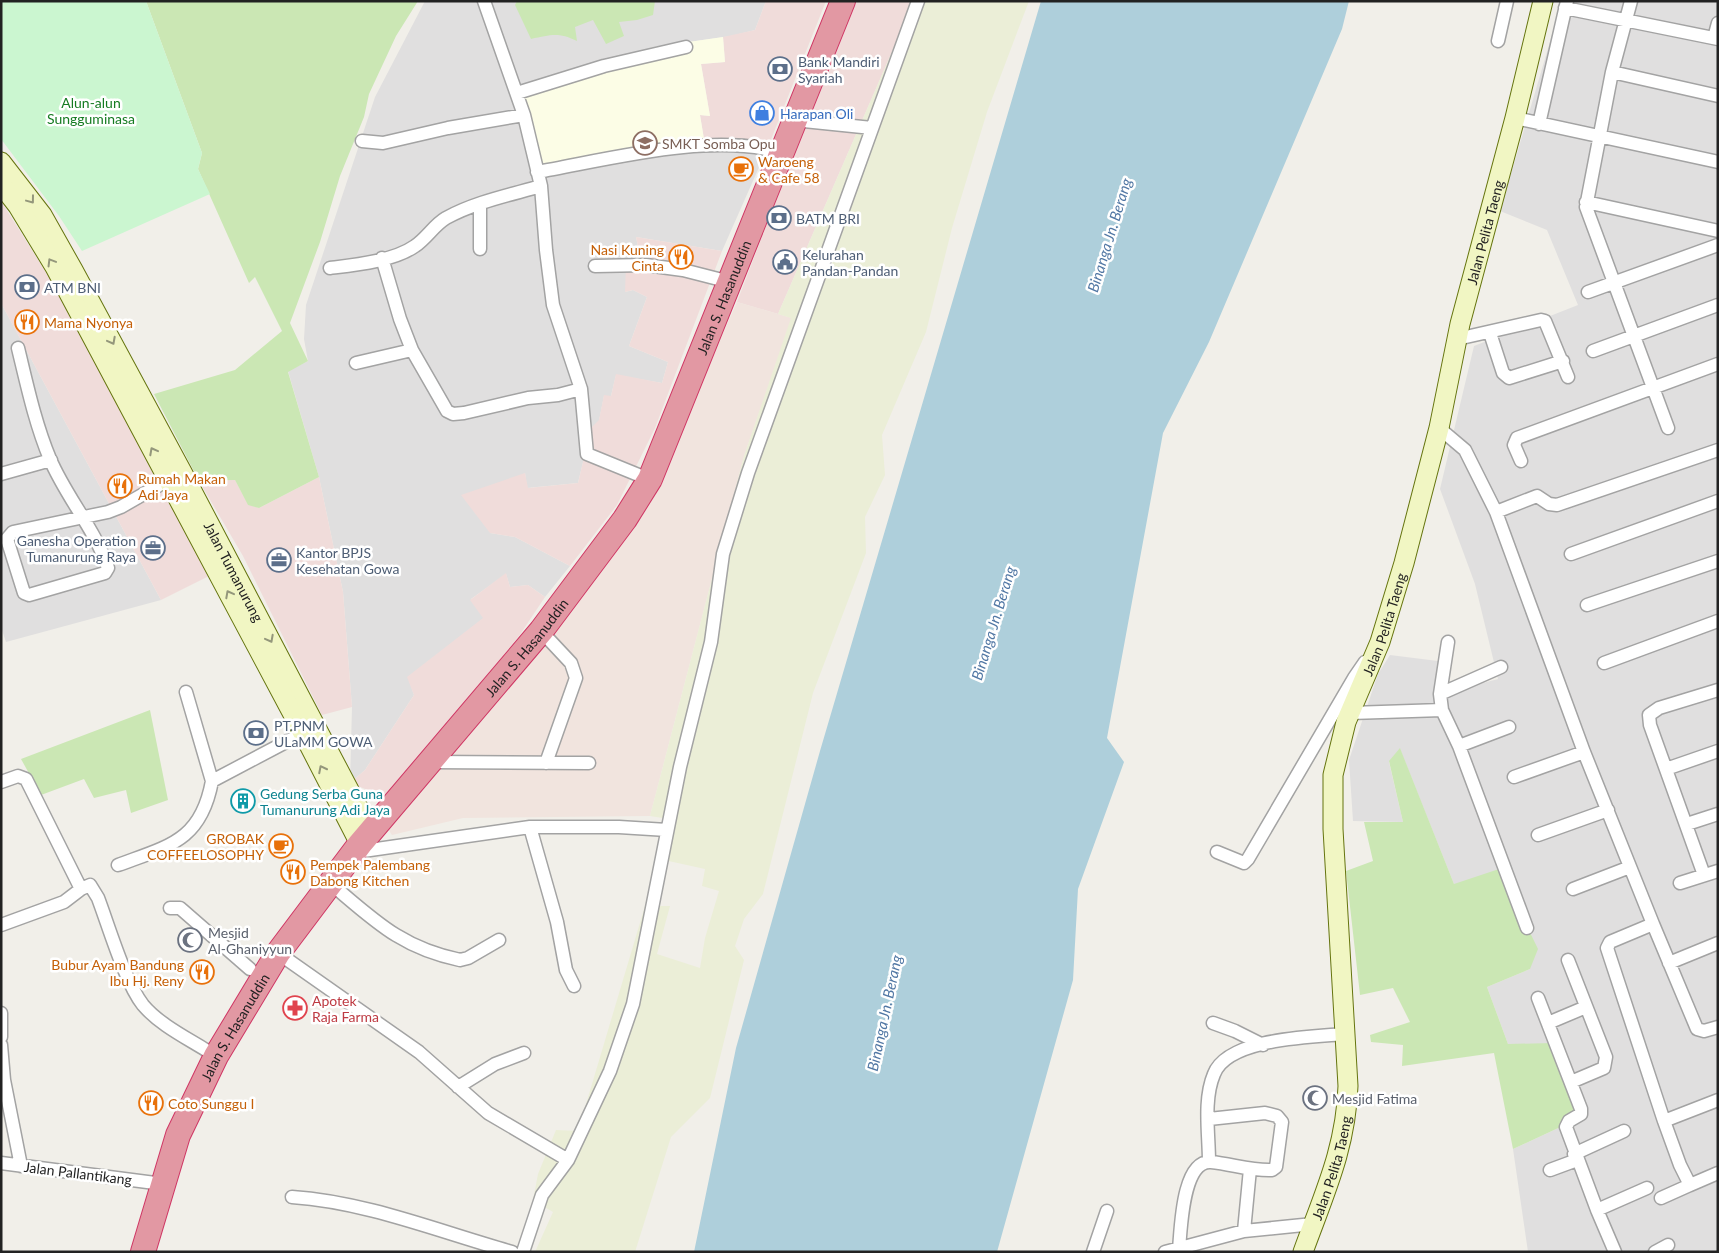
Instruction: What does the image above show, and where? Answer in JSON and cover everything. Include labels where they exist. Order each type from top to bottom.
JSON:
[{"type":"highway","name":"Jalan S. Hasanuddin","points":[[141,1247],[168,1132],[206,1050],[250,969],[321,873],[361,837],[541,631],[625,519],[650,479],[776,151],[830,1]]},
{"type":"highway","name":"Jalan S. Hasanuddin","points":[[776,151],[794,120],[843,1]]},
{"type":"highway","name":"Jalan S. Hasanuddin","points":[[141,1247],[178,1135],[216,1056],[278,953],[330,883],[361,837],[536,626],[620,516],[641,476],[725,281]]},
{"type":"street","points":[[484,1],[524,114],[541,186],[553,305],[581,389],[586,454],[641,476]]},
{"type":"street","points":[[523,1252],[542,1195],[568,1160],[623,1036],[633,1004],[680,767],[711,642],[723,554],[748,473],[918,1]]},
{"type":"street","points":[[1498,42],[1507,1]]},
{"type":"street","name":"Jalan Pelita Taeng","points":[[1303,1252],[1341,1147],[1347,1114],[1345,1034],[1333,829],[1333,775],[1346,722],[1380,642],[1404,563],[1439,428],[1457,339],[1544,1]]},
{"type":"street","points":[[1631,1],[1612,72],[1586,202],[1589,220],[1615,283],[1668,428]]},
{"type":"street","points":[[1540,124],[1566,4],[1716,39],[1718,23]]},
{"type":"street","points":[[517,93],[604,66],[686,47]]},
{"type":"street","points":[[1612,72],[1718,96]]},
{"type":"street","points":[[362,141],[383,143],[448,128],[524,114]]},
{"type":"street","points":[[1515,118],[1718,162]]},
{"type":"street","points":[[794,120],[872,128]]},
{"type":"street","points":[[537,172],[676,149],[716,146],[776,151]]},
{"type":"street","name":"Jalan Tumanurung","points":[[1,162],[42,215],[361,837]]},
{"type":"street","name":"Jalan Tumanurung","points":[[1,184],[18,206],[175,475],[303,733],[361,837]]},
{"type":"street","points":[[330,268],[358,265],[416,246],[447,218],[480,204],[541,186]]},
{"type":"street","points":[[1586,202],[1718,231]]},
{"type":"street","points":[[480,204],[480,249]]},
{"type":"street","points":[[1588,292],[1718,245]]},
{"type":"street","points":[[382,258],[400,319],[412,350],[437,396],[448,411],[454,414],[581,389]]},
{"type":"street","points":[[595,266],[646,265],[697,271],[725,281]]},
{"type":"street","points":[[1593,351],[1718,305]]},
{"type":"street","points":[[1457,339],[1541,320],[1545,322],[1568,377]]},
{"type":"street","points":[[1490,333],[1503,373],[1509,378],[1562,360]]},
{"type":"street","points":[[18,348],[33,409],[51,460],[83,517],[105,559],[108,570],[105,573],[29,595],[24,593],[7,539],[9,535],[13,532],[83,517],[120,507],[175,475]]},
{"type":"street","points":[[356,363],[412,350]]},
{"type":"street","points":[[1521,461],[1514,445],[1518,438],[1718,364]]},
{"type":"street","points":[[1439,428],[1465,450],[1496,512],[1584,752],[1696,1029],[1704,1031],[1718,1027]]},
{"type":"street","points":[[1496,512],[1537,496],[1549,504],[1557,505],[1718,450]]},
{"type":"street","points":[[1,474],[51,460]]},
{"type":"street","points":[[1570,554],[1718,501]]},
{"type":"street","points":[[1587,606],[1718,561]]},
{"type":"street","points":[[1604,663],[1718,621]]},
{"type":"street","points":[[541,631],[571,664],[576,678],[546,763]]},
{"type":"street","points":[[1217,852],[1238,862],[1244,863],[1248,859],[1354,678],[1380,642]]},
{"type":"street","points":[[1448,642],[1440,694],[1442,710],[1459,746],[1527,928]]},
{"type":"street","points":[[1440,694],[1501,667]]},
{"type":"street","points":[[1704,875],[1650,725],[1649,715],[1659,708],[1718,690]]},
{"type":"street","points":[[118,865],[178,842],[185,836],[208,801],[212,781],[186,692]]},
{"type":"street","points":[[1351,713],[1442,710]]},
{"type":"street","points":[[1459,746],[1508,726]]},
{"type":"street","points":[[212,781],[303,733]]},
{"type":"street","points":[[1666,769],[1718,751]]},
{"type":"street","points":[[1514,777],[1584,752]]},
{"type":"street","points":[[428,762],[589,763]]},
{"type":"street","points":[[1,782],[18,776],[26,779],[81,889]]},
{"type":"street","points":[[1538,834],[1608,810]]},
{"type":"street","points":[[1687,824],[1718,814]]},
{"type":"street","points":[[361,837],[530,827],[619,827],[667,830]]},
{"type":"street","points":[[530,827],[557,922],[566,970],[574,986]]},
{"type":"street","points":[[1573,888],[1630,867]]},
{"type":"street","points":[[1680,884],[1718,871]]},
{"type":"street","points":[[330,883],[389,933],[430,951],[460,960],[468,958],[499,940]]},
{"type":"street","points":[[1,925],[64,902],[89,884],[98,898],[134,990],[144,1005],[168,1026],[206,1050]]},
{"type":"street","points":[[170,908],[180,908],[250,969]]},
{"type":"street","points":[[1653,924],[1610,942],[1607,948],[1664,1120],[1680,1165],[1690,1184]]},
{"type":"street","points":[[1669,963],[1718,942]]},
{"type":"street","points":[[278,953],[419,1052],[505,1125],[568,1160]]},
{"type":"street","points":[[1568,960],[1606,1057],[1606,1065],[1600,1070],[1570,1082]]},
{"type":"street","points":[[1538,998],[1582,1111],[1580,1116],[1569,1121],[1566,1127],[1597,1210],[1616,1252]]},
{"type":"street","points":[[1548,1023],[1586,1007]]},
{"type":"street","points":[[1,1013],[1,1037]]},
{"type":"street","points":[[1213,1023],[1235,1031],[1263,1045]]},
{"type":"street","points":[[1209,1162],[1211,1082],[1219,1064],[1225,1058],[1275,1041],[1345,1034]]},
{"type":"street","points":[[1,1045],[4,1080],[21,1166]]},
{"type":"street","points":[[458,1087],[495,1064],[524,1053]]},
{"type":"street","points":[[1664,1120],[1718,1100]]},
{"type":"street","points":[[1178,1249],[1188,1182],[1196,1169],[1209,1162],[1250,1169],[1272,1170],[1276,1167],[1280,1118],[1274,1114],[1265,1113],[1209,1119]]},
{"type":"street","points":[[1550,1170],[1624,1131]]},
{"type":"street","name":"Jalan Pallantikang","points":[[1,1163],[155,1183]]},
{"type":"street","points":[[1244,1231],[1250,1169]]},
{"type":"street","points":[[1661,1198],[1690,1184],[1718,1174]]},
{"type":"street","points":[[1597,1210],[1647,1188]]},
{"type":"street","points":[[292,1197],[316,1199],[376,1212],[512,1252]]},
{"type":"street","points":[[1093,1252],[1107,1211]]},
{"type":"street","points":[[1165,1252],[1244,1231],[1313,1224]]},
{"type":"street","points":[[1655,1252],[1668,1245]]},
{"type":"shaded area","points":[[425,1],[766,1],[755,30],[731,36],[654,47],[677,145],[768,147],[722,251],[636,237],[641,261],[625,292],[633,290],[647,297],[629,346],[668,362],[662,383],[616,375],[611,396],[604,396],[599,421],[591,429],[578,483],[527,488],[525,473],[490,533],[515,537],[570,566],[545,597],[528,585],[510,587],[506,574],[471,599],[484,618],[408,677],[414,695],[365,770],[350,783],[352,707],[343,592],[319,477],[288,371],[308,361],[304,339],[306,305],[375,97]]},
{"type":"shaded area","points":[[766,1],[826,1],[768,147],[705,145],[700,115],[710,116],[701,64],[725,62],[723,37],[755,30]]},
{"type":"shaded area","points":[[855,1],[914,1],[778,314],[737,302],[840,33]]},
{"type":"shaded area","points":[[914,1],[1029,1],[987,112],[952,228],[926,332],[882,435],[885,475],[865,517],[866,553],[813,693],[763,894],[744,919],[735,946],[744,960],[710,1098],[671,1137],[635,1252],[535,1252],[553,1212],[533,1200],[538,1174],[556,1130],[578,1131],[645,906],[670,906],[657,954],[700,968],[705,938],[719,891],[702,886],[705,869],[664,860],[675,820],[650,816],[744,456],[791,318],[778,314]]},
{"type":"shaded area","points":[[1562,1],[1718,1],[1718,1252],[1528,1252],[1513,1149],[1584,1116],[1508,1044],[1487,987],[1530,969],[1454,884],[1400,749],[1389,762],[1403,822],[1353,821],[1349,760],[1378,674],[1390,655],[1438,661],[1448,669],[1445,693],[1498,679],[1475,584],[1440,489],[1474,346],[1578,305],[1547,230],[1500,211]]},
{"type":"shaded area","points":[[723,37],[725,62],[701,64],[710,116],[700,115],[705,145],[544,168],[522,89],[654,47]]},
{"type":"shaded area","points":[[1,201],[54,285],[211,575],[161,600],[1,303]]},
{"type":"shaded area","points":[[636,237],[722,251],[655,428],[617,505],[570,566],[515,537],[490,533],[461,495],[525,473],[528,488],[578,483],[591,428],[599,420],[604,395],[611,396],[616,374],[662,383],[668,362],[629,346],[647,297],[633,290],[625,292],[626,265],[641,261]]},
{"type":"shaded area","points":[[737,302],[792,318],[744,456],[650,816],[463,818],[392,835],[388,829],[494,705],[642,517]]},
{"type":"shaded area","points":[[1,303],[161,600],[6,642],[1,627]]},
{"type":"shaded area","points":[[319,477],[343,592],[352,707],[322,715],[243,556],[199,481],[235,480],[248,504],[259,508]]},
{"type":"shaded area","points":[[506,573],[510,587],[528,585],[545,597],[519,636],[388,798],[350,783],[365,770],[414,695],[407,677],[483,618],[470,600]]},
{"type":"green space","name":"Alun-alun Sungguminasa","points":[[1,1],[146,1],[202,153],[198,169],[210,194],[82,251],[59,216],[1,139]]},
{"type":"green space","points":[[146,1],[418,1],[396,36],[369,94],[364,117],[340,176],[320,242],[290,323],[308,361],[288,372],[319,477],[259,508],[248,505],[235,480],[199,481],[154,394],[235,370],[282,331],[255,277],[249,283],[198,169],[202,153]]},
{"type":"green space","points":[[517,1],[655,1],[653,15],[637,20],[619,22],[624,36],[606,44],[593,20],[575,27],[577,41],[565,36],[554,35],[531,39],[515,5]]},
{"type":"green space","points":[[150,710],[168,800],[131,813],[126,790],[94,798],[84,779],[41,795],[21,759]]},
{"type":"green space","points":[[1400,748],[1454,884],[1499,869],[1538,949],[1530,969],[1487,987],[1508,1044],[1553,1043],[1584,1116],[1513,1149],[1494,1053],[1402,1066],[1403,1045],[1371,1042],[1370,1035],[1410,1022],[1393,988],[1360,995],[1346,871],[1373,861],[1364,822],[1403,822],[1389,761]]},
{"type":"water","name":"Binanga Jn. Berang","points":[[1041,1],[1349,1],[1342,29],[1209,342],[1163,433],[1107,738],[1124,762],[1078,889],[1073,980],[997,1252],[694,1252],[736,1048],[820,751]]},
{"type":"place","name":"Bank Mandiri Syariah","points":[[780,69]]},
{"type":"place","name":"Harapan Oli","points":[[762,113]]},
{"type":"place","name":"SMKT Somba Opu","points":[[645,143]]},
{"type":"place","name":"Waroeng & Cafe 58","points":[[741,169]]},
{"type":"place","name":"BATM BRI","points":[[779,218]]},
{"type":"place","name":"Nasi Kuning Cinta","points":[[681,257]]},
{"type":"place","name":"Kelurahan Pandan-Pandan","points":[[785,262]]},
{"type":"place","name":"ATM BNI","points":[[27,287]]},
{"type":"place","name":"Mama Nyonya","points":[[27,322]]},
{"type":"place","name":"Rumah Makan Adi Jaya","points":[[120,486]]},
{"type":"place","name":"Ganesha Operation Tumanurung Raya","points":[[153,548]]},
{"type":"place","name":"Kantor BPJS Kesehatan Gowa","points":[[279,560]]},
{"type":"place","name":"PT.PNM ULaMM GOWA","points":[[256,733]]},
{"type":"place","name":"Gedung Serba Guna Tumanurung Adi Jaya","points":[[243,801]]},
{"type":"place","name":"GROBAK COFFEELOSOPHY","points":[[281,846]]},
{"type":"place","name":"Pempek Palembang Dabong Kitchen","points":[[293,872]]},
{"type":"place","name":"Mesjid Al-Ghaniyyun","points":[[190,940]]},
{"type":"place","name":"Bubur Ayam Bandung Ibu Hj. Reny","points":[[202,972]]},
{"type":"place","name":"Apotek Raja Farma","points":[[295,1008]]},
{"type":"place","name":"Mesjid Fatima","points":[[1315,1098]]},
{"type":"place","name":"Coto Sunggu I","points":[[151,1103]]}]
